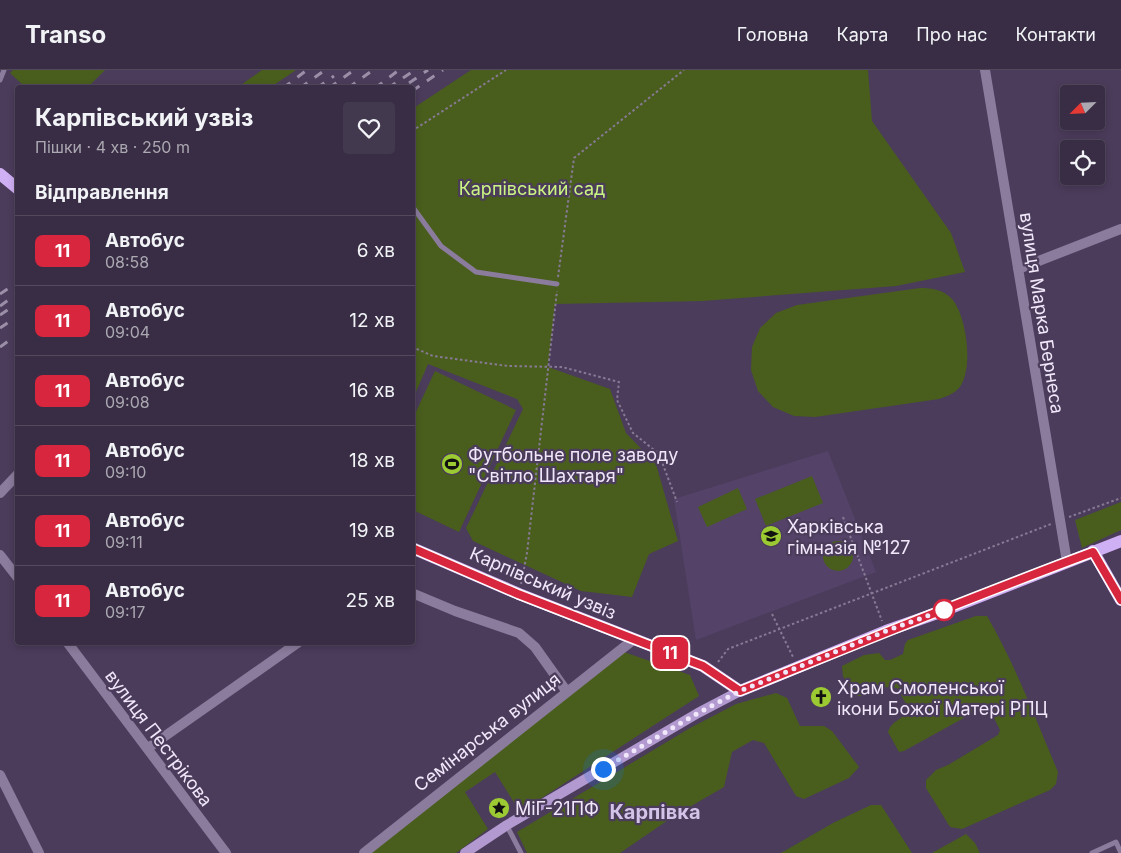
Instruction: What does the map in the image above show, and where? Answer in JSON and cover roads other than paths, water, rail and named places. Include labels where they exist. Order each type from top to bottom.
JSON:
[{"type":"main road","points":[[0,174],[15,186]]},
{"type":"main road","points":[[465,853],[507,825],[698,713],[740,691],[886,631],[1121,541]]},
{"type":"main road","name":"Карпівський узвіз","points":[[415,549],[518,594],[703,666],[740,691]]},
{"type":"main road","points":[[1093,552],[1121,600]]},
{"type":"street","name":"вулиця Марка Бернеса","points":[[985,70],[1067,562]]},
{"type":"street","points":[[1018,269],[1121,229]]},
{"type":"street","points":[[0,493],[15,477]]},
{"type":"street","points":[[0,555],[15,574]]},
{"type":"street","points":[[415,594],[455,611],[519,633],[535,647],[567,692]]},
{"type":"street","name":"Семінарська вулиця","points":[[364,853],[633,640]]},
{"type":"street","name":"вулиця Пестрікова","points":[[69,645],[226,853]]},
{"type":"street","points":[[148,748],[296,645]]},
{"type":"street","points":[[0,775],[39,853]]},
{"type":"lane","points":[[0,80],[4,70]]},
{"type":"lane","points":[[415,210],[441,246],[476,272],[557,284]]},
{"type":"lane","points":[[507,825],[521,853]]},
{"type":"lane","points":[[1092,853],[1116,842],[1121,853]]},
{"type":"railway","points":[[287,85],[307,70]]},
{"type":"railway","points":[[304,85],[325,70]]},
{"type":"railway","points":[[333,85],[354,70]]},
{"type":"railway","points":[[352,85],[373,70]]},
{"type":"railway","points":[[379,85],[399,70]]},
{"type":"railway","points":[[392,85],[415,70]]},
{"type":"railway","points":[[409,83],[428,70]]},
{"type":"railway","points":[[415,89],[443,70]]},
{"type":"railway","points":[[321,85],[334,76]]},
{"type":"railway","points":[[0,294],[15,284]]},
{"type":"railway","points":[[0,306],[15,295]]},
{"type":"railway","points":[[0,315],[15,305]]},
{"type":"railway","points":[[0,328],[15,318]]},
{"type":"railway","points":[[0,347],[15,336]]},
{"type":"place","name":"Футбольне поле заводу \"Світло Шахтаря\"","points":[[452,464]]},
{"type":"place","name":"Харківська гімназія №127","points":[[771,536]]},
{"type":"place","name":"Храм Смоленської ікони Божої Матері РПЦ","points":[[821,697]]},
{"type":"place","name":"МіГ-21ПФ","points":[[499,808]]},
{"type":"district","name":"Карпівка","points":[[655,812]]},
{"type":"park label","name":"Карпівський сад","points":[[532,188]]}]
